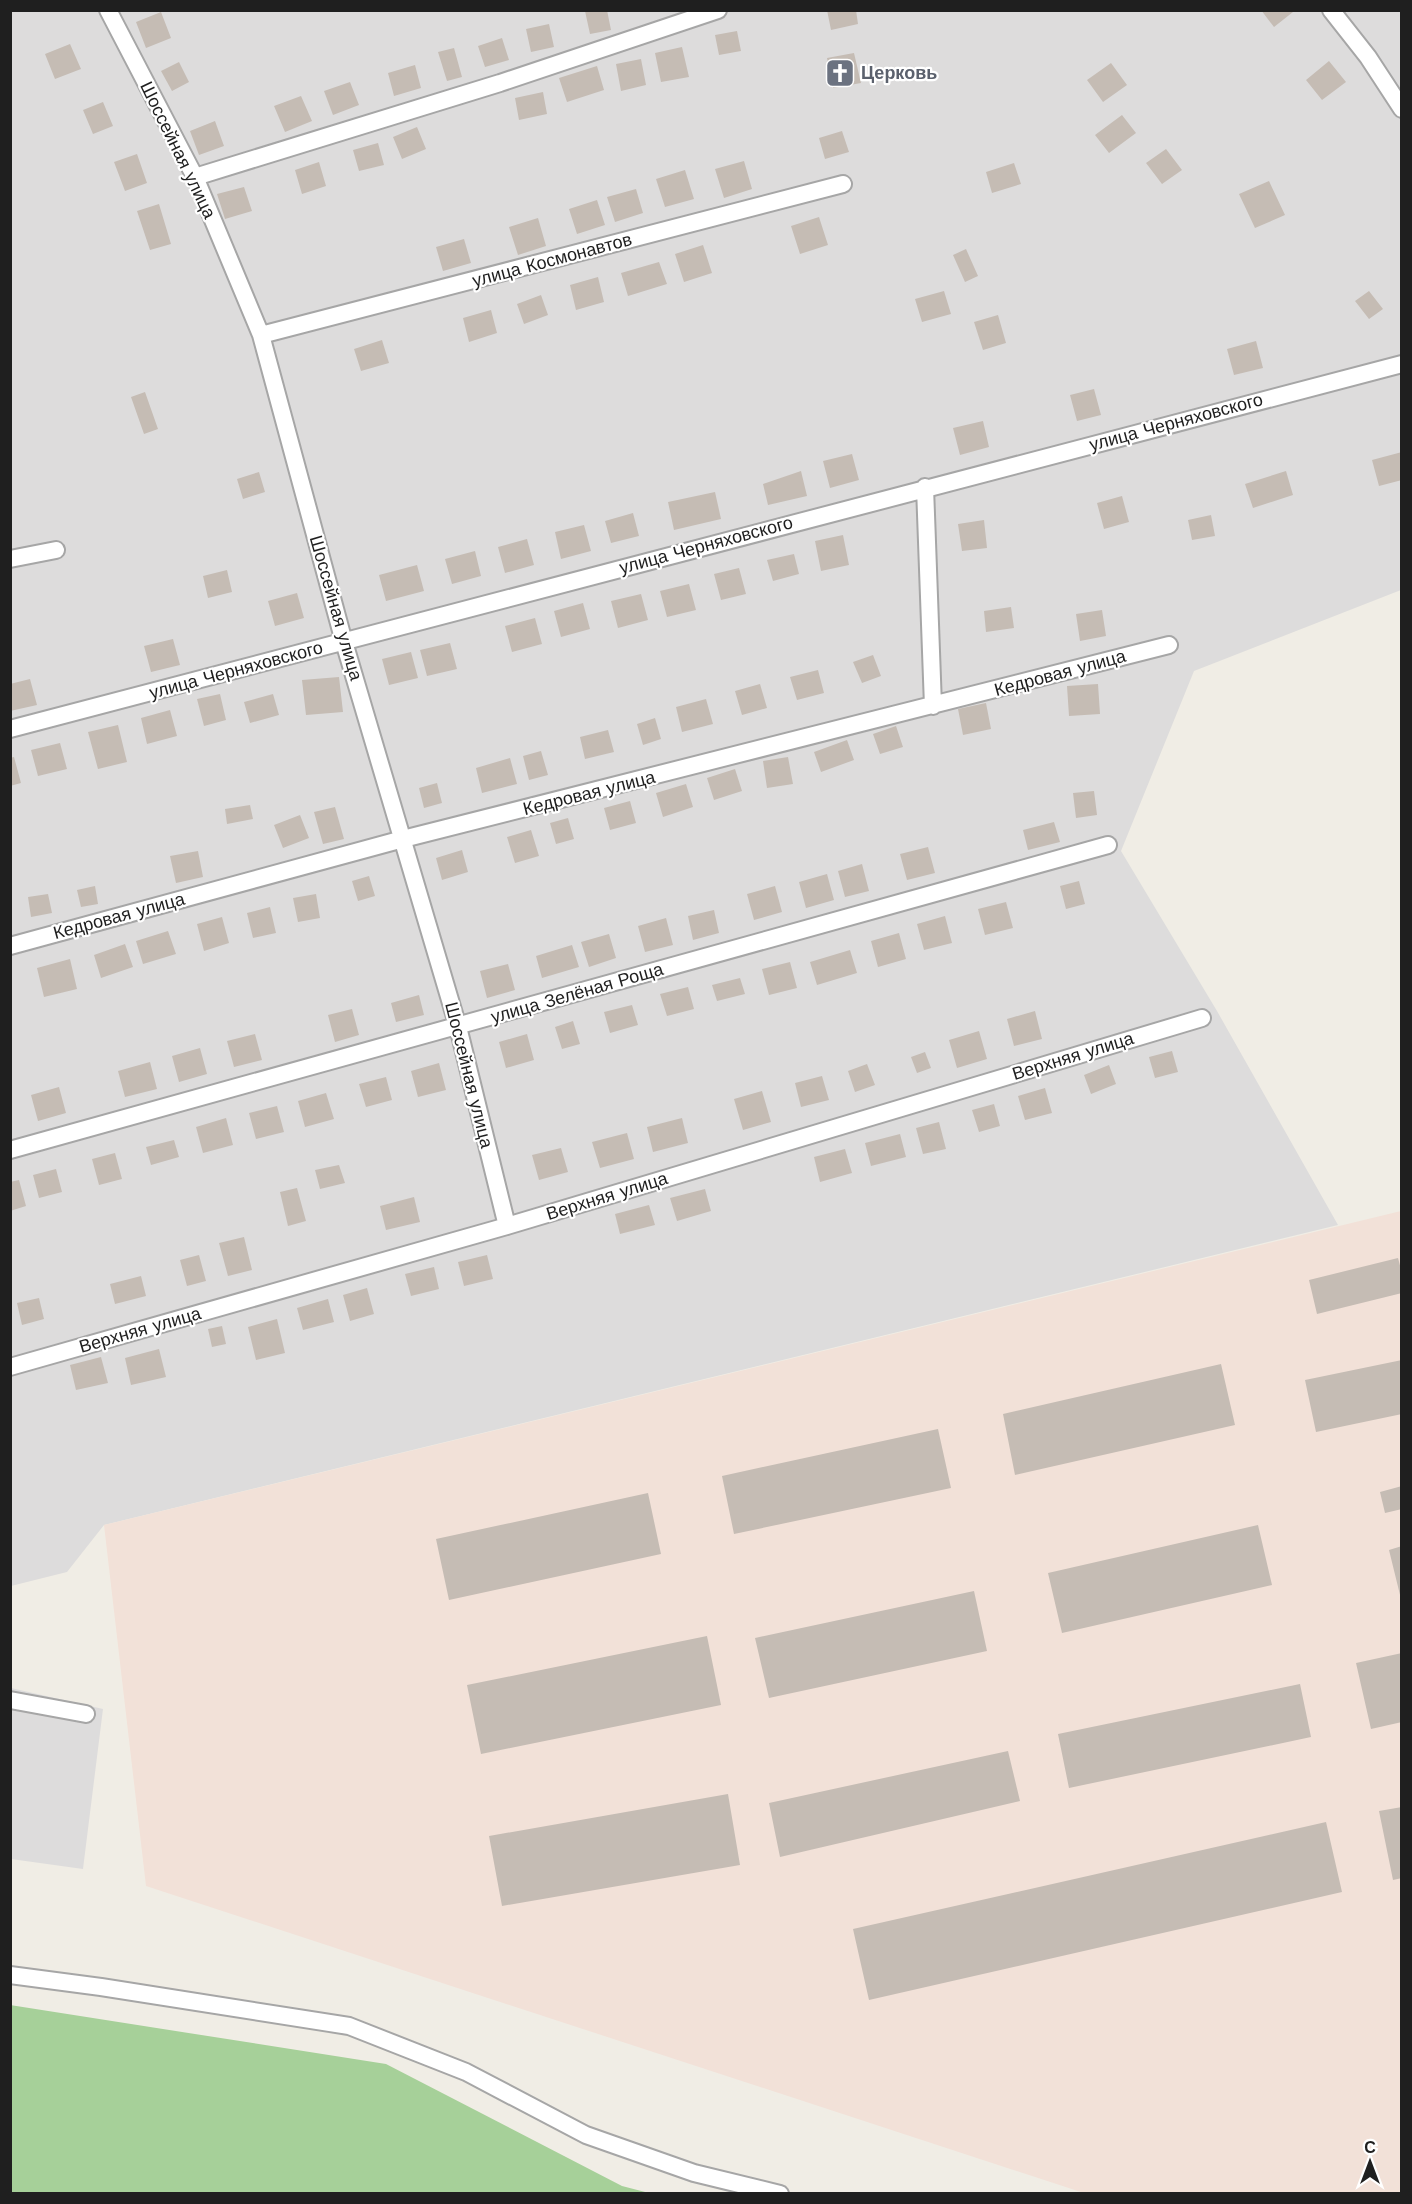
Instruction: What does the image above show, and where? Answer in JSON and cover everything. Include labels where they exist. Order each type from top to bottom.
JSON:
[{"type":"street","name":"Шоссейная улица","points":[[108,10],[195,177],[261,335],[344,642],[458,1027],[507,1226]]},
{"type":"street","points":[[195,177],[500,82],[718,10]]},
{"type":"street","points":[[1330,10],[1368,57],[1401,109]]},
{"type":"street","name":"улица Космонавтов","points":[[261,335],[843,184]]},
{"type":"street","name":"улица Черняховского","points":[[10,729],[925,487],[1401,364]]},
{"type":"street","points":[[925,487],[933,706]]},
{"type":"street","points":[[10,559],[56,550]]},
{"type":"street","name":"Кедровая улица","points":[[10,946],[403,839],[1169,645]]},
{"type":"street","name":"улица Зелёная Роща","points":[[10,1150],[1108,845]]},
{"type":"street","name":"Верхняя улица","points":[[10,1367],[507,1226],[1202,1018]]},
{"type":"street","points":[[10,1700],[86,1714]]},
{"type":"street","points":[[10,1975],[349,2026],[466,2072],[586,2134],[693,2173],[780,2193]]},
{"type":"shaded area","points":[[11,11],[1401,11],[1401,590],[1194,671],[1121,851],[1217,1011],[1338,1225],[104,1525],[67,1572],[11,1586]]},
{"type":"shaded area","points":[[1401,1211],[1401,2193],[1084,2193],[146,1886],[104,1525]]},
{"type":"shaded area","points":[[11,1688],[103,1709],[83,1869],[11,1859]]},
{"type":"green space","points":[[10,2005],[386,2064],[622,2186],[649,2193],[11,2193]]},
{"type":"building","points":[[607,10],[611,30],[590,34],[585,11]]},
{"type":"building","points":[[827,10],[856,10],[858,24],[831,30]]},
{"type":"building","points":[[1261,10],[1292,10],[1293,12],[1274,27]]},
{"type":"building","points":[[161,12],[171,38],[146,48],[136,22]]},
{"type":"building","points":[[549,24],[554,47],[531,52],[526,29]]},
{"type":"building","points":[[737,31],[741,51],[719,55],[715,35]]},
{"type":"building","points":[[502,38],[509,60],[485,67],[478,46]]},
{"type":"building","points":[[70,44],[81,69],[55,79],[45,54]]},
{"type":"building","points":[[682,47],[689,77],[661,82],[655,53]]},
{"type":"building","points":[[454,48],[462,77],[447,81],[438,52]]},
{"type":"building","points":[[854,53],[861,83],[833,88],[827,58]]},
{"type":"building","points":[[641,59],[646,85],[621,91],[616,64]]},
{"type":"building","points":[[1329,61],[1346,82],[1322,100],[1306,80]]},
{"type":"building","points":[[179,62],[189,82],[172,91],[161,71]]},
{"type":"building","points":[[1111,63],[1127,85],[1103,102],[1087,80]]},
{"type":"building","points":[[415,65],[421,88],[394,96],[388,73]]},
{"type":"building","points":[[597,66],[604,90],[567,102],[559,78]]},
{"type":"building","points":[[350,82],[359,105],[333,115],[324,91]]},
{"type":"building","points":[[543,92],[547,114],[519,120],[515,98]]},
{"type":"building","points":[[301,96],[312,121],[285,132],[274,106]]},
{"type":"building","points":[[103,102],[113,126],[93,134],[83,110]]},
{"type":"building","points":[[1122,115],[1136,133],[1109,153],[1095,135]]},
{"type":"building","points":[[215,121],[224,146],[199,155],[190,131]]},
{"type":"building","points":[[417,127],[426,149],[402,159],[393,137]]},
{"type":"building","points":[[842,131],[849,152],[825,159],[819,138]]},
{"type":"building","points":[[378,143],[384,165],[359,171],[353,150]]},
{"type":"building","points":[[1166,149],[1182,170],[1162,184],[1146,163]]},
{"type":"building","points":[[137,154],[147,183],[125,191],[114,162]]},
{"type":"building","points":[[744,161],[752,189],[724,198],[715,169]]},
{"type":"building","points":[[319,162],[326,186],[302,194],[295,170]]},
{"type":"building","points":[[1014,163],[1021,184],[992,193],[986,172]]},
{"type":"building","points":[[685,170],[694,199],[665,207],[656,179]]},
{"type":"building","points":[[1269,181],[1285,215],[1255,228],[1239,194]]},
{"type":"building","points":[[244,187],[252,211],[225,219],[217,194]]},
{"type":"building","points":[[636,189],[643,213],[615,222],[607,197]]},
{"type":"building","points":[[597,200],[605,225],[577,234],[569,209]]},
{"type":"building","points":[[159,204],[171,244],[150,250],[137,211]]},
{"type":"building","points":[[819,217],[828,245],[800,254],[791,226]]},
{"type":"building","points":[[538,218],[546,246],[518,255],[509,227]]},
{"type":"building","points":[[464,239],[471,263],[443,271],[436,247]]},
{"type":"building","points":[[703,245],[712,273],[684,282],[675,254]]},
{"type":"building","points":[[966,249],[978,276],[965,282],[953,255]]},
{"type":"building","points":[[659,262],[667,284],[628,296],[621,273]]},
{"type":"building","points":[[598,277],[604,302],[576,310],[570,285]]},
{"type":"building","points":[[944,291],[951,314],[922,322],[915,299]]},
{"type":"building","points":[[1369,291],[1383,309],[1369,319],[1355,301]]},
{"type":"building","points":[[541,295],[548,315],[524,324],[517,304]]},
{"type":"building","points":[[491,310],[497,333],[469,342],[463,318]]},
{"type":"building","points":[[998,315],[1006,343],[983,350],[974,322]]},
{"type":"building","points":[[382,340],[389,363],[361,371],[354,349]]},
{"type":"building","points":[[1256,341],[1263,368],[1234,375],[1227,349]]},
{"type":"building","points":[[1094,389],[1101,415],[1077,421],[1070,395]]},
{"type":"building","points":[[145,392],[158,429],[144,434],[131,397]]},
{"type":"building","points":[[983,421],[989,447],[960,455],[953,428]]},
{"type":"building","points":[[1402,452],[1402,480],[1379,486],[1372,460]]},
{"type":"building","points":[[852,454],[859,480],[830,488],[823,461]]},
{"type":"building","points":[[801,471],[807,496],[768,505],[763,484]]},
{"type":"building","points":[[1286,471],[1293,495],[1253,508],[1245,484]]},
{"type":"building","points":[[259,472],[265,492],[243,499],[237,479]]},
{"type":"building","points":[[715,492],[721,519],[674,530],[668,502]]},
{"type":"building","points":[[1122,496],[1129,522],[1104,529],[1097,503]]},
{"type":"building","points":[[633,513],[639,536],[611,543],[605,521]]},
{"type":"building","points":[[1211,515],[1215,536],[1192,540],[1188,520]]},
{"type":"building","points":[[984,520],[987,548],[962,551],[958,524]]},
{"type":"building","points":[[584,525],[591,551],[561,559],[555,532]]},
{"type":"building","points":[[843,535],[849,565],[821,571],[815,541]]},
{"type":"building","points":[[527,539],[534,565],[505,573],[498,547]]},
{"type":"building","points":[[475,551],[481,576],[452,584],[445,559]]},
{"type":"building","points":[[794,554],[799,574],[773,581],[767,560]]},
{"type":"building","points":[[417,565],[424,591],[386,601],[379,575]]},
{"type":"building","points":[[739,568],[746,594],[721,600],[714,574]]},
{"type":"building","points":[[227,570],[232,592],[208,598],[203,576]]},
{"type":"building","points":[[689,584],[696,610],[667,617],[660,591]]},
{"type":"building","points":[[297,593],[304,618],[275,626],[268,601]]},
{"type":"building","points":[[641,594],[648,620],[618,628],[611,601]]},
{"type":"building","points":[[583,603],[590,629],[561,637],[554,611]]},
{"type":"building","points":[[1011,607],[1014,628],[986,632],[984,611]]},
{"type":"building","points":[[1102,610],[1106,636],[1080,641],[1076,614]]},
{"type":"building","points":[[535,618],[542,644],[512,652],[505,626]]},
{"type":"building","points":[[173,639],[180,665],[151,672],[144,646]]},
{"type":"building","points":[[450,643],[457,669],[427,676],[420,650]]},
{"type":"building","points":[[411,652],[418,678],[389,685],[382,659]]},
{"type":"building","points":[[873,655],[881,676],[862,683],[853,662]]},
{"type":"building","points":[[818,670],[824,693],[797,700],[790,677]]},
{"type":"building","points":[[339,677],[343,712],[306,715],[302,680]]},
{"type":"building","points":[[30,679],[37,705],[10,711],[10,684]]},
{"type":"building","points":[[760,684],[767,708],[742,715],[735,691]]},
{"type":"building","points":[[1098,684],[1100,714],[1069,716],[1067,686]]},
{"type":"building","points":[[220,694],[226,720],[204,726],[197,699]]},
{"type":"building","points":[[273,694],[279,715],[250,723],[244,702]]},
{"type":"building","points":[[706,699],[713,724],[682,732],[676,707]]},
{"type":"building","points":[[986,703],[991,729],[963,735],[958,709]]},
{"type":"building","points":[[170,710],[177,736],[147,744],[141,718]]},
{"type":"building","points":[[655,718],[661,739],[643,745],[637,724]]},
{"type":"building","points":[[118,725],[127,762],[98,769],[88,732]]},
{"type":"building","points":[[896,726],[903,747],[880,754],[873,734]]},
{"type":"building","points":[[608,730],[614,752],[585,759],[580,737]]},
{"type":"building","points":[[847,740],[854,760],[821,772],[814,752]]},
{"type":"building","points":[[60,743],[67,769],[38,776],[31,750]]},
{"type":"building","points":[[541,751],[548,775],[529,780],[523,756]]},
{"type":"building","points":[[14,757],[21,783],[10,786],[10,758]]},
{"type":"building","points":[[788,757],[793,784],[767,788],[763,761]]},
{"type":"building","points":[[510,758],[517,784],[482,793],[476,768]]},
{"type":"building","points":[[735,769],[742,791],[714,800],[707,778]]},
{"type":"building","points":[[437,783],[442,803],[424,808],[419,788]]},
{"type":"building","points":[[686,784],[693,807],[663,817],[656,793]]},
{"type":"building","points":[[1094,791],[1097,815],[1076,818],[1073,793]]},
{"type":"building","points":[[630,801],[636,823],[610,830],[604,808]]},
{"type":"building","points":[[250,805],[253,819],[227,824],[225,809]]},
{"type":"building","points":[[335,807],[344,839],[323,844],[314,812]]},
{"type":"building","points":[[300,815],[309,838],[283,848],[274,825]]},
{"type":"building","points":[[568,818],[574,839],[556,844],[550,823]]},
{"type":"building","points":[[1054,822],[1060,842],[1028,850],[1023,830]]},
{"type":"building","points":[[531,830],[539,856],[515,863],[507,837]]},
{"type":"building","points":[[928,847],[935,873],[907,880],[900,854]]},
{"type":"building","points":[[462,850],[468,872],[442,880],[436,858]]},
{"type":"building","points":[[198,851],[203,877],[176,883],[170,856]]},
{"type":"building","points":[[862,864],[869,891],[845,897],[838,871]]},
{"type":"building","points":[[827,874],[834,900],[806,908],[799,882]]},
{"type":"building","points":[[369,876],[375,896],[358,901],[352,881]]},
{"type":"building","points":[[1079,881],[1085,904],[1066,909],[1060,886]]},
{"type":"building","points":[[95,886],[98,904],[81,907],[77,890]]},
{"type":"building","points":[[775,886],[782,912],[754,920],[747,894]]},
{"type":"building","points":[[48,894],[52,913],[31,917],[28,897]]},
{"type":"building","points":[[316,894],[320,918],[298,922],[293,898]]},
{"type":"building","points":[[1006,902],[1013,928],[985,935],[978,909]]},
{"type":"building","points":[[270,907],[276,933],[253,938],[247,913]]},
{"type":"building","points":[[714,910],[719,933],[693,940],[688,916]]},
{"type":"building","points":[[945,916],[952,943],[924,950],[917,924]]},
{"type":"building","points":[[222,917],[229,943],[204,951],[197,924]]},
{"type":"building","points":[[666,918],[673,945],[645,952],[638,926]]},
{"type":"building","points":[[168,931],[176,954],[143,964],[136,941]]},
{"type":"building","points":[[899,933],[906,959],[878,967],[871,941]]},
{"type":"building","points":[[609,934],[616,958],[589,967],[581,942]]},
{"type":"building","points":[[125,944],[133,967],[101,978],[94,955]]},
{"type":"building","points":[[572,945],[579,967],[542,978],[536,956]]},
{"type":"building","points":[[850,950],[857,973],[817,985],[810,962]]},
{"type":"building","points":[[70,959],[77,989],[44,997],[37,968]]},
{"type":"building","points":[[790,962],[797,988],[769,995],[762,969]]},
{"type":"building","points":[[508,964],[515,990],[487,998],[480,971]]},
{"type":"building","points":[[740,978],[745,994],[717,1001],[712,985]]},
{"type":"building","points":[[688,987],[694,1009],[667,1016],[660,994]]},
{"type":"building","points":[[419,995],[424,1015],[396,1022],[391,1003]]},
{"type":"building","points":[[632,1005],[638,1025],[610,1033],[604,1012]]},
{"type":"building","points":[[352,1009],[359,1035],[335,1042],[328,1015]]},
{"type":"building","points":[[1035,1011],[1042,1039],[1014,1046],[1007,1019]]},
{"type":"building","points":[[573,1021],[580,1044],[562,1049],[555,1027]]},
{"type":"building","points":[[979,1031],[987,1059],[957,1068],[949,1040]]},
{"type":"building","points":[[255,1034],[262,1060],[234,1067],[227,1041]]},
{"type":"building","points":[[527,1034],[534,1060],[506,1068],[499,1042]]},
{"type":"building","points":[[200,1048],[207,1074],[179,1082],[172,1056]]},
{"type":"building","points":[[1172,1051],[1178,1072],[1155,1078],[1149,1057]]},
{"type":"building","points":[[925,1052],[931,1068],[917,1073],[911,1057]]},
{"type":"building","points":[[150,1062],[157,1089],[125,1097],[118,1071]]},
{"type":"building","points":[[439,1063],[446,1090],[418,1097],[411,1071]]},
{"type":"building","points":[[867,1064],[875,1085],[855,1092],[848,1071]]},
{"type":"building","points":[[1109,1065],[1116,1084],[1091,1094],[1084,1075]]},
{"type":"building","points":[[822,1076],[829,1100],[801,1107],[795,1083]]},
{"type":"building","points":[[386,1077],[392,1100],[366,1107],[359,1084]]},
{"type":"building","points":[[59,1087],[66,1113],[38,1121],[31,1095]]},
{"type":"building","points":[[1045,1088],[1052,1113],[1025,1120],[1018,1096]]},
{"type":"building","points":[[762,1091],[771,1122],[743,1130],[734,1099]]},
{"type":"building","points":[[326,1093],[334,1119],[305,1127],[298,1101]]},
{"type":"building","points":[[994,1104],[1000,1126],[979,1132],[972,1110]]},
{"type":"building","points":[[277,1106],[284,1132],[256,1139],[249,1113]]},
{"type":"building","points":[[226,1118],[233,1145],[203,1153],[196,1127]]},
{"type":"building","points":[[682,1118],[688,1143],[653,1152],[647,1127]]},
{"type":"building","points":[[939,1122],[946,1149],[923,1154],[916,1128]]},
{"type":"building","points":[[627,1133],[634,1159],[600,1168],[592,1142]]},
{"type":"building","points":[[900,1134],[906,1157],[871,1166],[865,1143]]},
{"type":"building","points":[[174,1140],[179,1157],[151,1165],[146,1147]]},
{"type":"building","points":[[561,1148],[568,1172],[539,1180],[532,1155]]},
{"type":"building","points":[[845,1149],[852,1173],[820,1182],[814,1157]]},
{"type":"building","points":[[115,1153],[122,1179],[99,1185],[92,1159]]},
{"type":"building","points":[[339,1165],[345,1183],[320,1189],[315,1170]]},
{"type":"building","points":[[56,1169],[62,1192],[39,1198],[33,1175]]},
{"type":"building","points":[[19,1180],[26,1206],[10,1211],[10,1182]]},
{"type":"building","points":[[297,1188],[306,1221],[288,1226],[280,1192]]},
{"type":"building","points":[[705,1189],[711,1211],[677,1221],[670,1198]]},
{"type":"building","points":[[414,1197],[420,1222],[386,1230],[380,1206]]},
{"type":"building","points":[[649,1205],[655,1225],[620,1234],[615,1214]]},
{"type":"building","points":[[244,1237],[252,1270],[228,1276],[219,1243]]},
{"type":"building","points":[[199,1255],[206,1281],[187,1286],[180,1260]]},
{"type":"building","points":[[487,1255],[493,1279],[464,1286],[458,1262]]},
{"type":"building","points":[[1398,1258],[1402,1273],[1402,1293],[1317,1314],[1309,1280]]},
{"type":"building","points":[[434,1267],[439,1289],[411,1296],[405,1274]]},
{"type":"building","points":[[141,1276],[146,1296],[115,1304],[110,1284]]},
{"type":"building","points":[[367,1288],[374,1314],[350,1321],[343,1295]]},
{"type":"building","points":[[39,1298],[44,1319],[22,1325],[17,1303]]},
{"type":"building","points":[[328,1299],[334,1322],[303,1330],[297,1308]]},
{"type":"building","points":[[277,1319],[285,1353],[256,1360],[248,1327]]},
{"type":"building","points":[[222,1326],[226,1344],[212,1347],[208,1329]]},
{"type":"building","points":[[159,1349],[166,1377],[131,1385],[125,1358]]},
{"type":"building","points":[[101,1357],[108,1383],[76,1390],[70,1365]]},
{"type":"building","points":[[1402,1360],[1402,1414],[1316,1432],[1305,1380]]},
{"type":"building","points":[[1221,1364],[1235,1425],[1015,1475],[1003,1414]]},
{"type":"building","points":[[938,1429],[951,1488],[734,1534],[722,1476]]},
{"type":"building","points":[[1402,1486],[1402,1509],[1385,1513],[1380,1492]]},
{"type":"building","points":[[648,1493],[661,1554],[449,1600],[436,1539]]},
{"type":"building","points":[[1258,1525],[1272,1585],[1062,1633],[1048,1573]]},
{"type":"building","points":[[1402,1546],[1402,1599],[1401,1599],[1389,1550]]},
{"type":"building","points":[[974,1591],[987,1651],[769,1698],[755,1638]]},
{"type":"building","points":[[707,1636],[721,1705],[481,1754],[467,1685]]},
{"type":"building","points":[[1402,1653],[1402,1722],[1371,1729],[1356,1663]]},
{"type":"building","points":[[1300,1684],[1311,1737],[1069,1788],[1058,1734]]},
{"type":"building","points":[[1008,1751],[1020,1801],[780,1857],[769,1803]]},
{"type":"building","points":[[728,1794],[740,1865],[502,1906],[489,1836]]},
{"type":"building","points":[[1402,1807],[1402,1878],[1393,1880],[1379,1811]]},
{"type":"building","points":[[1326,1822],[1342,1892],[869,2000],[853,1929]]},
{"type":"place","name":"Церковь","points":[[840,73]]}]
